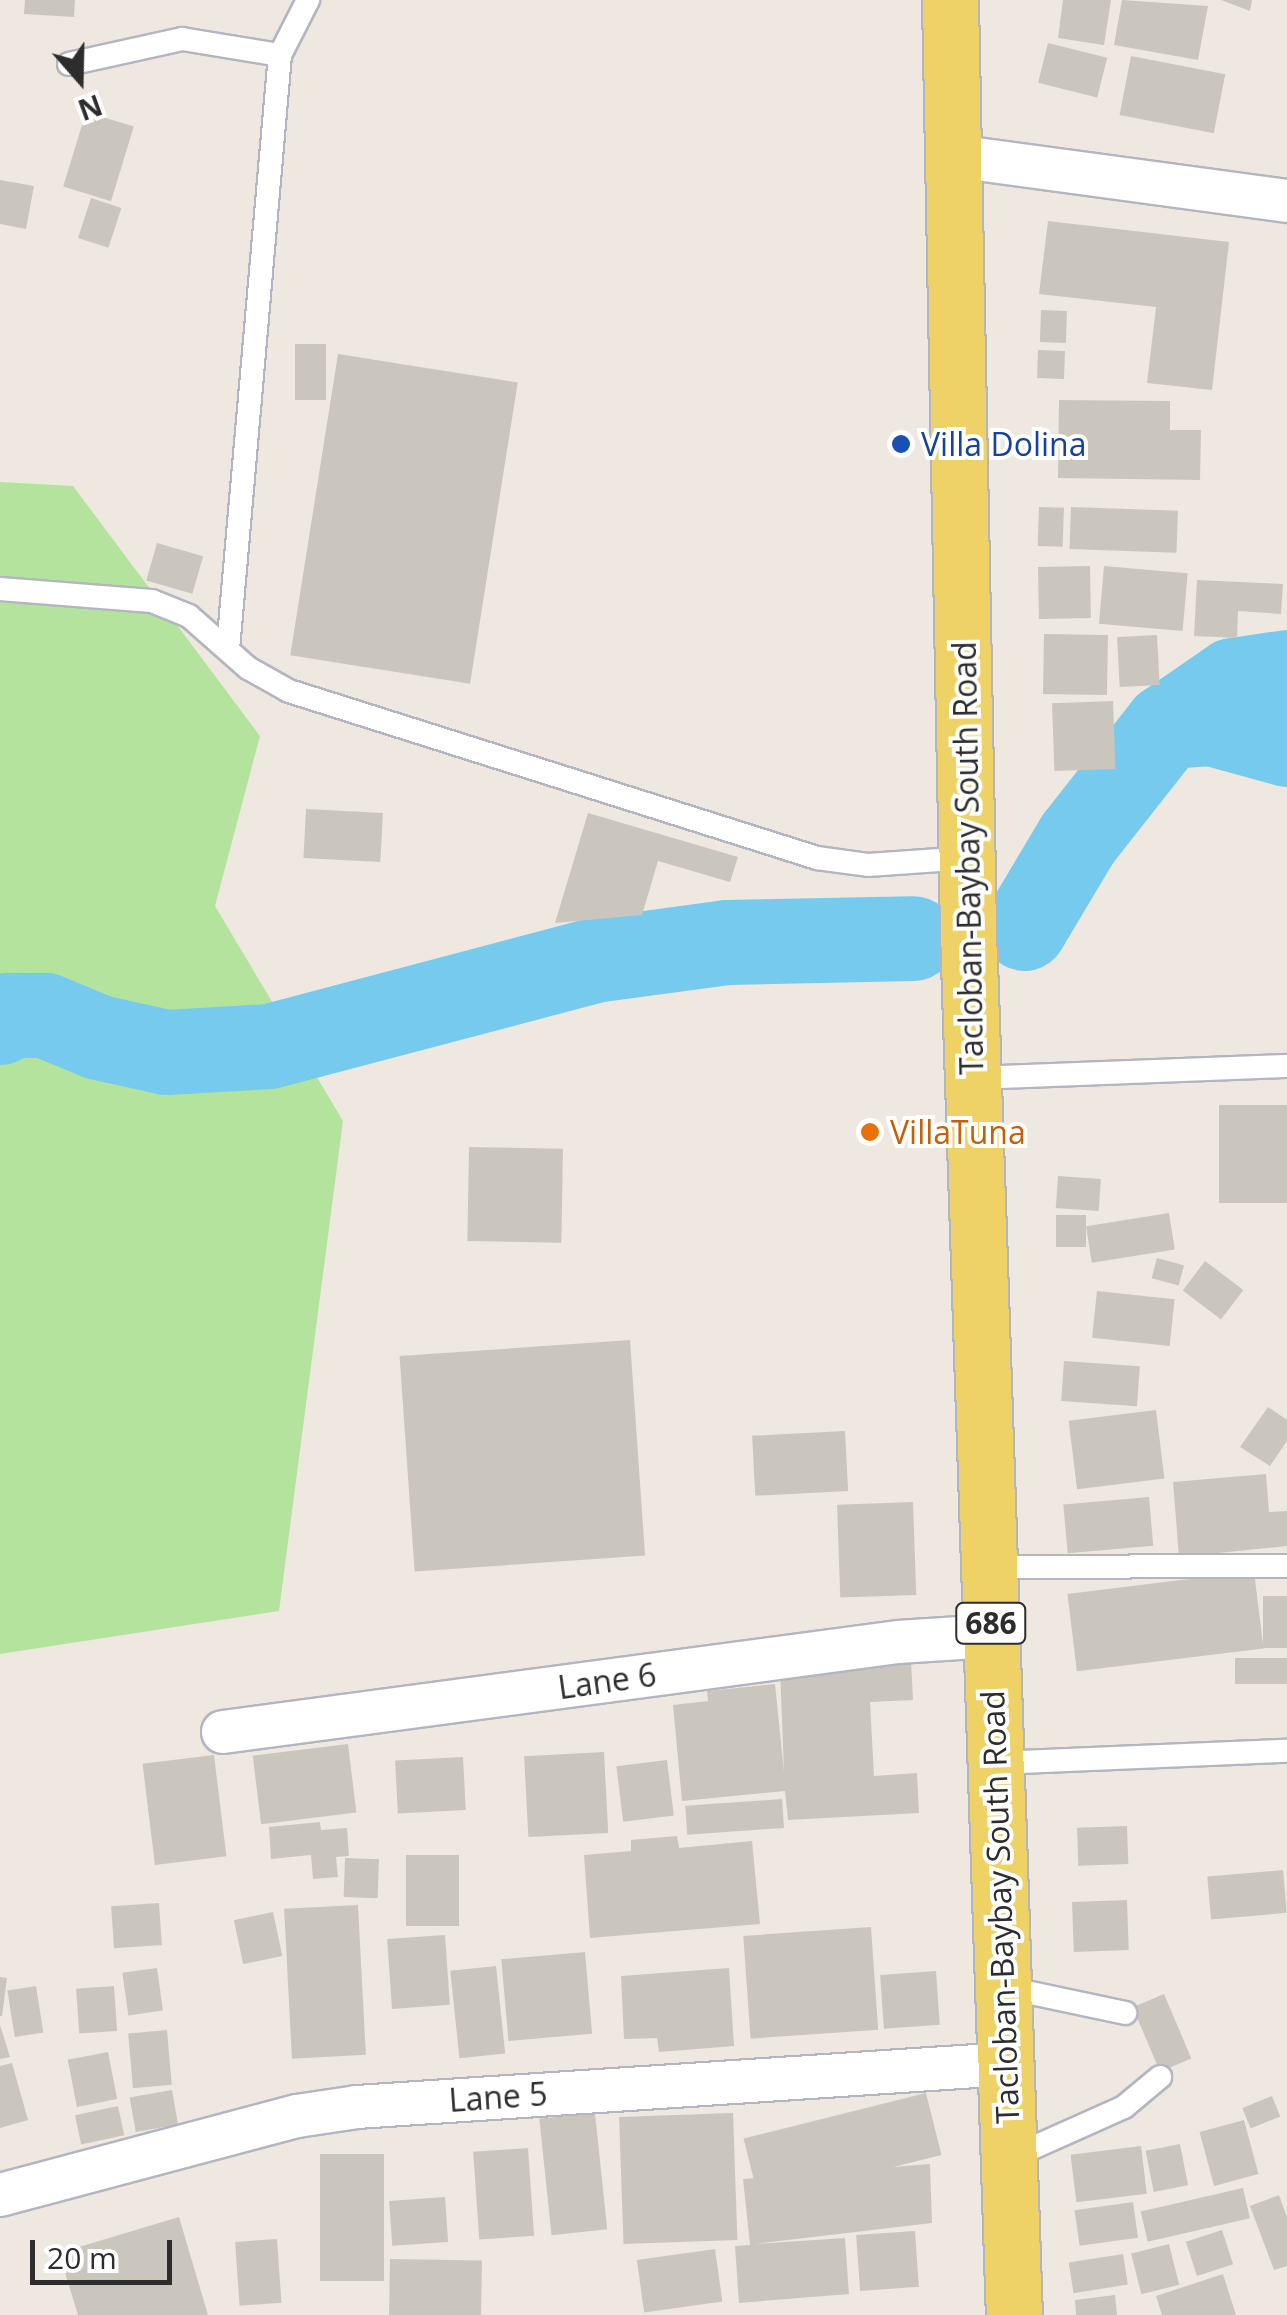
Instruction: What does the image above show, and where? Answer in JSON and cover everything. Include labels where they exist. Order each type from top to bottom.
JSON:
[{"type":"main road","name":"Tacloban-Baybay South Road","points":[[950,0],[973,1078],[1014,2315]]},
{"type":"street","points":[[955,156],[1287,201]]},
{"type":"street","name":"Lane 6","points":[[223,1732],[898,1642],[991,1636]]},
{"type":"street","name":"Lane 5","points":[[0,2194],[297,2116],[357,2107],[1006,2064]]},
{"type":"lane","points":[[228,649],[280,55],[308,0]]},
{"type":"lane","points":[[70,64],[182,39],[280,55]]},
{"type":"lane","points":[[0,588],[152,600],[189,616],[289,692],[816,858],[868,865],[968,858]]},
{"type":"lane","points":[[973,1078],[1287,1066]]},
{"type":"lane","points":[[989,1566],[1287,1566]]},
{"type":"lane","points":[[996,1763],[1287,1751]]},
{"type":"lane","points":[[1003,1987],[1125,2012]]},
{"type":"lane","points":[[1008,2159],[1124,2107],[1160,2078]]},
{"type":"green space","points":[[0,482],[73,486],[260,736],[215,906],[343,1121],[279,1611],[0,1654]]},
{"type":"building","points":[[25,0],[75,0],[74,17],[24,14]]},
{"type":"building","points":[[1063,0],[1111,0],[1104,45],[1058,38]]},
{"type":"building","points":[[1122,0],[1208,6],[1198,60],[1114,45]]},
{"type":"building","points":[[1221,0],[1252,0],[1250,11]]},
{"type":"building","points":[[1048,43],[1107,58],[1097,98],[1038,83]]},
{"type":"building","points":[[1131,56],[1225,74],[1214,133],[1120,115]]},
{"type":"building","points":[[86,112],[134,127],[111,201],[63,187]]},
{"type":"building","points":[[0,180],[34,186],[26,229],[0,224]]},
{"type":"building","points":[[91,198],[121,208],[108,248],[78,238]]},
{"type":"building","points":[[1048,221],[1229,242],[1212,390],[1147,383],[1156,307],[1039,294]]},
{"type":"building","points":[[1041,310],[1067,311],[1066,343],[1040,342]]},
{"type":"building","points":[[295,344],[326,344],[326,400],[295,400]]},
{"type":"building","points":[[1038,350],[1065,351],[1064,379],[1037,378]]},
{"type":"building","points":[[338,354],[518,382],[470,684],[290,655]]},
{"type":"building","points":[[1059,400],[1170,401],[1170,430],[1201,430],[1200,480],[1058,478]]},
{"type":"building","points":[[1039,507],[1064,508],[1063,547],[1038,546]]},
{"type":"building","points":[[1071,507],[1178,511],[1176,553],[1070,549]]},
{"type":"building","points":[[157,543],[203,556],[192,594],[146,580]]},
{"type":"building","points":[[1090,566],[1091,618],[1039,619],[1038,567]]},
{"type":"building","points":[[1104,566],[1188,573],[1183,631],[1099,624]]},
{"type":"building","points":[[1197,580],[1283,584],[1281,614],[1238,611],[1237,638],[1194,636]]},
{"type":"building","points":[[1044,634],[1108,635],[1107,695],[1043,694]]},
{"type":"building","points":[[1157,635],[1160,685],[1120,687],[1117,637]]},
{"type":"building","points":[[1113,701],[1115,769],[1054,771],[1052,703]]},
{"type":"building","points":[[306,809],[383,813],[380,862],[303,858]]},
{"type":"building","points":[[588,813],[738,857],[730,882],[658,861],[642,915],[555,923]]},
{"type":"building","points":[[1219,1105],[1287,1105],[1287,1203],[1219,1203]]},
{"type":"building","points":[[469,1147],[563,1149],[561,1243],[467,1241]]},
{"type":"building","points":[[1058,1176],[1101,1179],[1099,1211],[1056,1208]]},
{"type":"building","points":[[1169,1213],[1175,1250],[1092,1263],[1086,1226]]},
{"type":"building","points":[[1056,1215],[1086,1215],[1086,1247],[1056,1247]]},
{"type":"building","points":[[1157,1258],[1184,1265],[1179,1286],[1152,1278]]},
{"type":"building","points":[[1205,1261],[1243,1290],[1221,1319],[1183,1291]]},
{"type":"building","points":[[1097,1291],[1175,1299],[1170,1346],[1092,1338]]},
{"type":"building","points":[[630,1340],[645,1555],[415,1572],[400,1356]]},
{"type":"building","points":[[1064,1361],[1140,1366],[1137,1406],[1061,1401]]},
{"type":"building","points":[[1268,1407],[1287,1420],[1287,1441],[1270,1466],[1240,1447]]},
{"type":"building","points":[[1156,1410],[1164,1478],[1077,1489],[1069,1421]]},
{"type":"building","points":[[845,1431],[848,1491],[755,1496],[752,1436]]},
{"type":"building","points":[[1266,1474],[1269,1512],[1287,1511],[1287,1546],[1179,1557],[1173,1482]]},
{"type":"building","points":[[1149,1497],[1153,1546],[1068,1553],[1063,1504]]},
{"type":"building","points":[[913,1502],[916,1595],[840,1598],[837,1505]]},
{"type":"building","points":[[1254,1571],[1264,1648],[1077,1671],[1067,1594]]},
{"type":"building","points":[[1263,1596],[1287,1596],[1287,1648],[1263,1648]]},
{"type":"building","points":[[1235,1658],[1287,1658],[1287,1684],[1235,1684]]},
{"type":"building","points":[[911,1661],[913,1700],[870,1702],[874,1776],[917,1773],[919,1813],[788,1820],[785,1791],[682,1801],[673,1705],[708,1701],[707,1691],[775,1684],[784,1772],[780,1668]]},
{"type":"building","points":[[348,1744],[356,1812],[261,1824],[253,1756]]},
{"type":"building","points":[[604,1752],[608,1833],[528,1837],[524,1756]]},
{"type":"building","points":[[214,1755],[226,1856],[155,1865],[143,1764]]},
{"type":"building","points":[[463,1757],[466,1810],[398,1813],[395,1761]]},
{"type":"building","points":[[667,1760],[674,1816],[623,1822],[616,1766]]},
{"type":"building","points":[[782,1799],[784,1828],[687,1835],[685,1806]]},
{"type":"building","points":[[320,1822],[321,1830],[347,1828],[349,1856],[336,1857],[338,1877],[313,1879],[311,1855],[271,1859],[269,1827]]},
{"type":"building","points":[[1127,1826],[1128,1864],[1078,1866],[1077,1828]]},
{"type":"building","points":[[677,1836],[679,1848],[752,1841],[760,1924],[590,1938],[584,1855],[631,1851],[631,1840]]},
{"type":"building","points":[[406,1855],[459,1855],[459,1926],[406,1926]]},
{"type":"building","points":[[345,1858],[379,1859],[378,1898],[344,1897]]},
{"type":"building","points":[[1283,1870],[1287,1913],[1211,1919],[1207,1877]]},
{"type":"building","points":[[1127,1900],[1129,1950],[1074,1952],[1072,1902]]},
{"type":"building","points":[[159,1903],[162,1945],[114,1948],[111,1906]]},
{"type":"building","points":[[358,1905],[366,2055],[292,2059],[284,1909]]},
{"type":"building","points":[[273,1912],[282,1956],[243,1964],[234,1920]]},
{"type":"building","points":[[871,1927],[878,2030],[750,2039],[743,1936]]},
{"type":"building","points":[[445,1935],[450,2005],[392,2009],[387,1939]]},
{"type":"building","points":[[585,1952],[592,2034],[508,2041],[501,1959]]},
{"type":"building","points":[[496,1966],[505,2054],[459,2058],[450,1971]]},
{"type":"building","points":[[157,1968],[163,2011],[128,2015],[122,1973]]},
{"type":"building","points":[[729,1968],[734,2046],[659,2052],[657,2038],[624,2039],[621,1976]]},
{"type":"building","points":[[936,1971],[940,2025],[884,2029],[880,1975]]},
{"type":"building","points":[[0,1977],[7,1978],[2,2016],[0,2016]]},
{"type":"building","points":[[36,1986],[43,2032],[15,2037],[7,1991]]},
{"type":"building","points":[[114,1986],[117,2031],[79,2034],[76,1989]]},
{"type":"building","points":[[1164,1994],[1191,2058],[1160,2072],[1133,2007]]},
{"type":"building","points":[[0,2025],[10,2057],[0,2059]]},
{"type":"building","points":[[167,2030],[172,2085],[133,2088],[128,2033]]},
{"type":"building","points":[[108,2052],[117,2099],[77,2107],[68,2060]]},
{"type":"building","points":[[12,2063],[28,2120],[0,2128],[0,2066]]},
{"type":"building","points":[[172,2090],[178,2124],[136,2132],[130,2097]]},
{"type":"building","points":[[926,2093],[941,2155],[759,2201],[744,2138]]},
{"type":"building","points":[[1272,2096],[1280,2116],[1251,2128],[1242,2108]]},
{"type":"building","points":[[118,2106],[124,2135],[81,2144],[75,2115]]},
{"type":"building","points":[[595,2113],[607,2229],[552,2235],[539,2119]]},
{"type":"building","points":[[733,2113],[737,2240],[624,2244],[619,2117]]},
{"type":"building","points":[[1244,2120],[1258,2174],[1214,2186],[1200,2132]]},
{"type":"building","points":[[1180,2144],[1188,2185],[1154,2192],[1146,2151]]},
{"type":"building","points":[[1141,2146],[1147,2194],[1076,2202],[1071,2155]]},
{"type":"building","points":[[528,2148],[534,2236],[479,2240],[473,2152]]},
{"type":"building","points":[[320,2154],[384,2154],[384,2281],[320,2281]]},
{"type":"building","points":[[930,2164],[932,2223],[754,2244],[845,2238],[849,2294],[739,2303],[735,2246],[750,2245],[743,2179]]},
{"type":"building","points":[[1243,2188],[1250,2218],[1148,2242],[1141,2212]]},
{"type":"building","points":[[1279,2195],[1287,2217],[1287,2266],[1274,2270],[1250,2206]]},
{"type":"building","points":[[445,2197],[448,2242],[392,2246],[389,2201]]},
{"type":"building","points":[[1133,2202],[1138,2238],[1080,2246],[1075,2210]]},
{"type":"building","points":[[179,2217],[208,2315],[78,2315],[59,2253]]},
{"type":"building","points":[[1222,2230],[1233,2264],[1197,2276],[1186,2242]]},
{"type":"building","points":[[915,2231],[919,2287],[860,2291],[856,2235]]},
{"type":"building","points":[[277,2239],[281,2303],[240,2306],[235,2242]]},
{"type":"building","points":[[1169,2244],[1179,2285],[1141,2294],[1131,2253]]},
{"type":"building","points":[[715,2249],[722,2301],[644,2312],[637,2260]]},
{"type":"building","points":[[1123,2254],[1128,2285],[1074,2293],[1069,2263]]},
{"type":"building","points":[[390,2259],[482,2261],[481,2315],[389,2315]]},
{"type":"building","points":[[1223,2274],[1236,2315],[1162,2315],[1156,2296]]},
{"type":"building","points":[[1115,2295],[1117,2315],[1076,2315],[1075,2300]]},
{"type":"waterway","points":[[1024,928],[1077,839],[1166,726],[1233,680],[1287,672]]},
{"type":"waterway","points":[[1166,726],[1211,723],[1287,744]]},
{"type":"waterway","points":[[0,1022],[8,1015],[45,1015],[98,1037],[166,1052],[269,1046],[594,960],[728,942],[913,938]]},
{"type":"place","name":"Villa Dolina","points":[[901,444]]},
{"type":"place","name":"VillaTuna","points":[[870,1132]]}]
